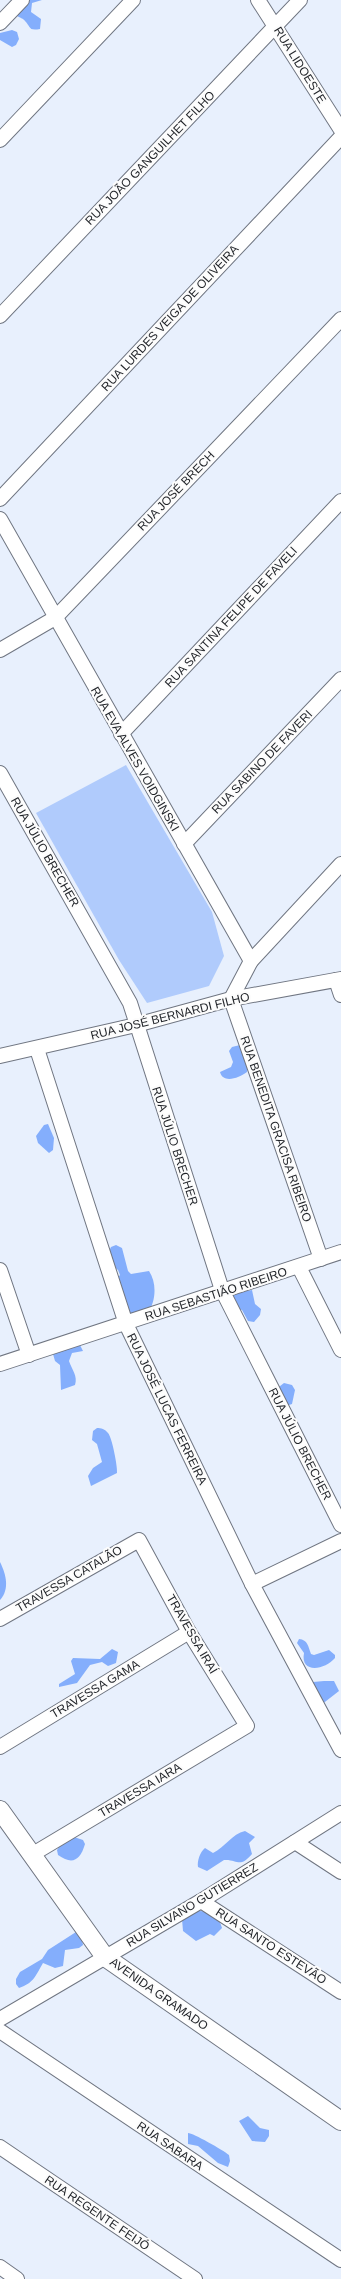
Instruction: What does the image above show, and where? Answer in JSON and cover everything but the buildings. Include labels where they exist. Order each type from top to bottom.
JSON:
[{"type":"street","points":[[0,23],[22,0]]},
{"type":"street","points":[[0,140],[133,0]]},
{"type":"street","name":"RUA LIDOESTE","points":[[258,0],[341,130]]},
{"type":"street","name":"RUA JOÃO GANGUILHET FILHO","points":[[0,316],[300,0]]},
{"type":"street","name":"RUA LURDES VEIGA DE OLIVEIRA","points":[[0,499],[341,137]]},
{"type":"street","name":"RUA JOSÉ BRECH","points":[[0,650],[55,618],[341,319]]},
{"type":"street","name":"RUA SANTINA FELIPE DE FAVELI","points":[[121,734],[341,501]]},
{"type":"street","name":"RUA EVA ALVES VOIDGINSKI","points":[[0,519],[251,961]]},
{"type":"street","name":"RUA SABINO DE FAVERI","points":[[184,844],[341,679]]},
{"type":"street","name":"RUA JÚLIO BRECHER","points":[[0,773],[130,1003],[222,1290],[341,1525]]},
{"type":"street","points":[[231,999],[251,961],[341,864]]},
{"type":"street","points":[[338,979],[341,996]]},
{"type":"street","name":"RUA JOSÉ BERNARDI FILHO","points":[[0,1056],[37,1049],[136,1025],[231,999],[338,979]]},
{"type":"street","name":"RUA BENEDITA GRACISA RIBEIRO","points":[[231,999],[321,1258]]},
{"type":"street","name":"RUA JOSÉ LUCAS FERREIRA","points":[[37,1049],[126,1324],[252,1584],[341,1750]]},
{"type":"street","name":"RUA SEBASTIÃO RIBEIRO","points":[[0,1364],[126,1324],[222,1290],[299,1267],[341,1252]]},
{"type":"street","points":[[299,1267],[341,1350]]},
{"type":"street","points":[[0,1270],[29,1355]]},
{"type":"street","name":"TRAVESSA CATALÃO","points":[[0,1619],[139,1540]]},
{"type":"street","name":"TRAVESSA IRAÍ","points":[[139,1540],[189,1632],[247,1726]]},
{"type":"street","points":[[252,1584],[341,1541]]},
{"type":"street","name":"TRAVESSA GAMA","points":[[0,1747],[189,1632]]},
{"type":"street","name":"TRAVESSA IARA","points":[[33,1854],[247,1726]]},
{"type":"street","name":"AVENIDA GRAMADO","points":[[0,1810],[33,1854],[105,1957],[341,2121]]},
{"type":"street","name":"RUA SILVANO GUTIERREZ","points":[[0,2019],[201,1901],[341,1813]]},
{"type":"street","points":[[295,1842],[341,1872]]},
{"type":"street","name":"RUA SANTO ESTEVÃO","points":[[201,1901],[341,1992]]},
{"type":"street","name":"RUA SABARA","points":[[0,2031],[341,2260]]},
{"type":"street","name":"RUA REGENTE FEIJÓ","points":[[0,2147],[194,2279]]},
{"type":"street","points":[[0,2267],[17,2279]]},
{"type":"shaded area","points":[[17,0],[42,0],[32,3],[31,12],[41,19],[40,29],[30,28],[24,20],[17,16]]},
{"type":"shaded area","points":[[12,30],[17,32],[19,39],[16,45],[12,47],[0,40],[0,33]]},
{"type":"shaded area","points":[[126,765],[212,912],[224,956],[209,986],[147,1003],[119,960],[36,813]]},
{"type":"shaded area","points":[[240,1045],[247,1066],[247,1072],[236,1078],[224,1078],[220,1072],[231,1067],[233,1062],[229,1051],[232,1047]]},
{"type":"shaded area","points":[[48,1124],[54,1138],[53,1150],[49,1153],[38,1143],[36,1136],[44,1125]]},
{"type":"shaded area","points":[[116,1245],[122,1248],[128,1271],[131,1274],[149,1271],[152,1276],[154,1298],[148,1313],[129,1313],[114,1282],[120,1275],[118,1270],[112,1265],[109,1251],[111,1247]]},
{"type":"shaded area","points":[[252,1290],[255,1304],[261,1309],[260,1315],[254,1322],[248,1321],[242,1310],[235,1308],[229,1297],[236,1293]]},
{"type":"shaded area","points":[[80,1345],[83,1351],[72,1353],[69,1361],[75,1376],[75,1385],[61,1390],[60,1365],[55,1361],[53,1354]]},
{"type":"shaded area","points":[[284,1383],[292,1385],[295,1390],[292,1404],[286,1406],[275,1390]]},
{"type":"shaded area","points":[[97,1428],[104,1430],[110,1436],[117,1465],[117,1473],[91,1486],[88,1476],[93,1468],[102,1462],[97,1444],[92,1440],[93,1431]]},
{"type":"shaded area","points":[[0,1562],[4,1571],[6,1586],[0,1600]]},
{"type":"shaded area","points":[[299,1639],[306,1642],[311,1654],[314,1655],[329,1650],[335,1655],[335,1658],[331,1662],[320,1667],[309,1667],[304,1660],[304,1653],[297,1643]]},
{"type":"shaded area","points":[[112,1649],[118,1652],[116,1663],[108,1666],[102,1662],[90,1665],[77,1683],[59,1687],[59,1684],[75,1674],[71,1661],[73,1658],[100,1659]]},
{"type":"shaded area","points":[[334,1681],[339,1691],[321,1705],[311,1688],[313,1682]]},
{"type":"shaded area","points":[[245,1831],[255,1837],[249,1843],[252,1854],[248,1859],[241,1862],[224,1860],[207,1871],[198,1867],[199,1857],[205,1848],[213,1853],[236,1835]]},
{"type":"shaded area","points":[[74,1837],[83,1840],[85,1844],[78,1858],[75,1860],[67,1860],[58,1855],[57,1850],[62,1843]]},
{"type":"shaded area","points":[[196,1911],[205,1911],[212,1914],[221,1923],[222,1928],[214,1936],[210,1934],[196,1941],[183,1931],[182,1919]]},
{"type":"shaded area","points":[[76,1932],[81,1934],[83,1945],[79,1948],[65,1950],[63,1966],[55,1968],[43,1963],[31,1981],[19,1988],[16,1984],[16,1979],[20,1972],[42,1959],[48,1950]]},
{"type":"shaded area","points":[[248,2116],[260,2128],[269,2130],[269,2136],[265,2142],[252,2141],[239,2121]]},
{"type":"shaded area","points":[[188,2133],[208,2142],[229,2155],[230,2161],[228,2167],[218,2163],[198,2146],[188,2144]]}]
